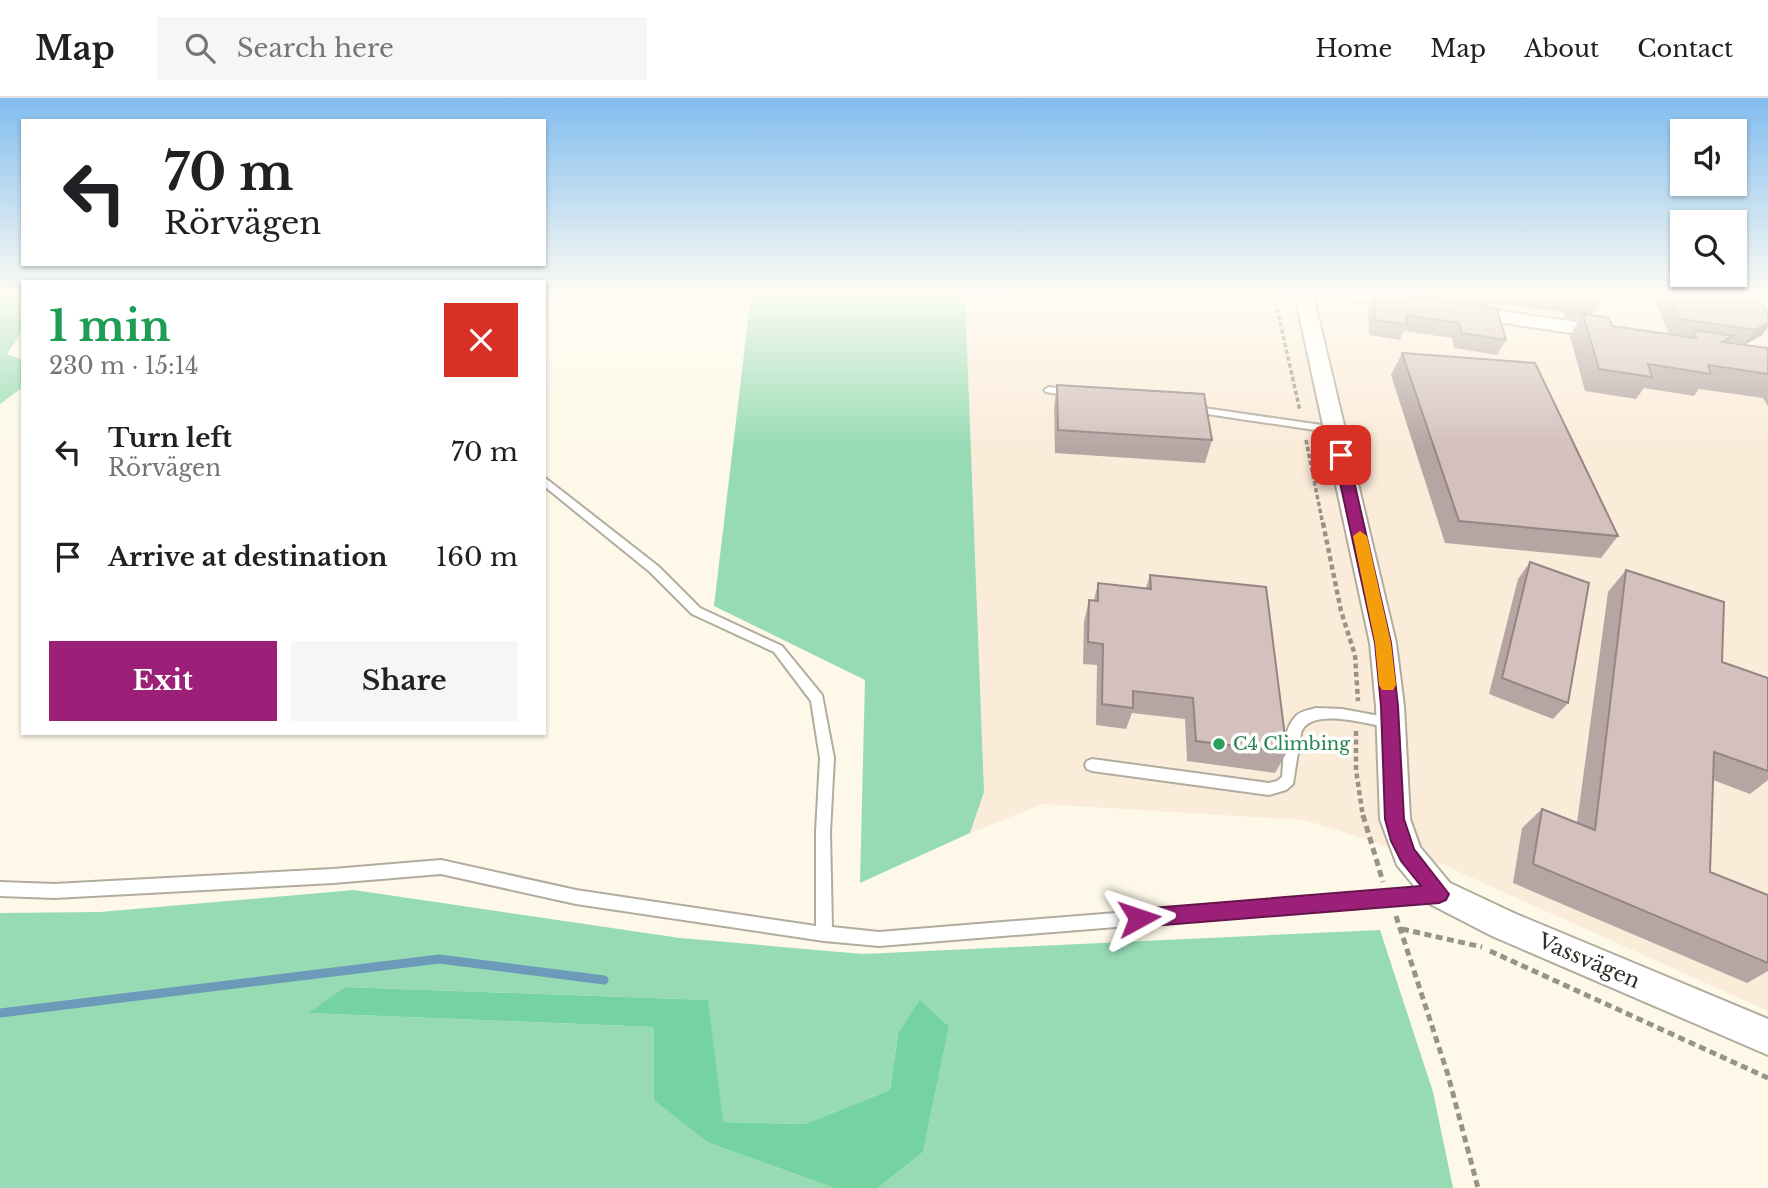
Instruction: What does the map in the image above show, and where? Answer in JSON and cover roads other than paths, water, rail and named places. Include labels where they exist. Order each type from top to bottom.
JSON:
[{"type":"street","points":[[1316,346],[1383,643],[1395,819],[1400,841],[1429,882]]},
{"type":"street","name":"Vassvägen","points":[[1429,882],[1504,925],[1768,1037]]},
{"type":"lane","points":[[1049,390],[1089,395]]},
{"type":"lane","points":[[1183,408],[1335,430]]},
{"type":"lane","points":[[546,482],[654,569],[696,611],[778,649],[817,699],[827,758],[823,832],[824,934]]},
{"type":"lane","points":[[1092,765],[1269,789],[1281,786],[1288,780],[1296,729],[1299,720],[1308,714],[1323,713],[1390,723]]},
{"type":"lane","points":[[0,889],[68,890],[333,876],[441,867],[576,897],[824,934],[879,939],[1429,882]]},
{"type":"waterway","points":[[0,1013],[439,959],[604,980]]},
{"type":"place","name":"C4 Climbing","points":[[1219,744]]}]
